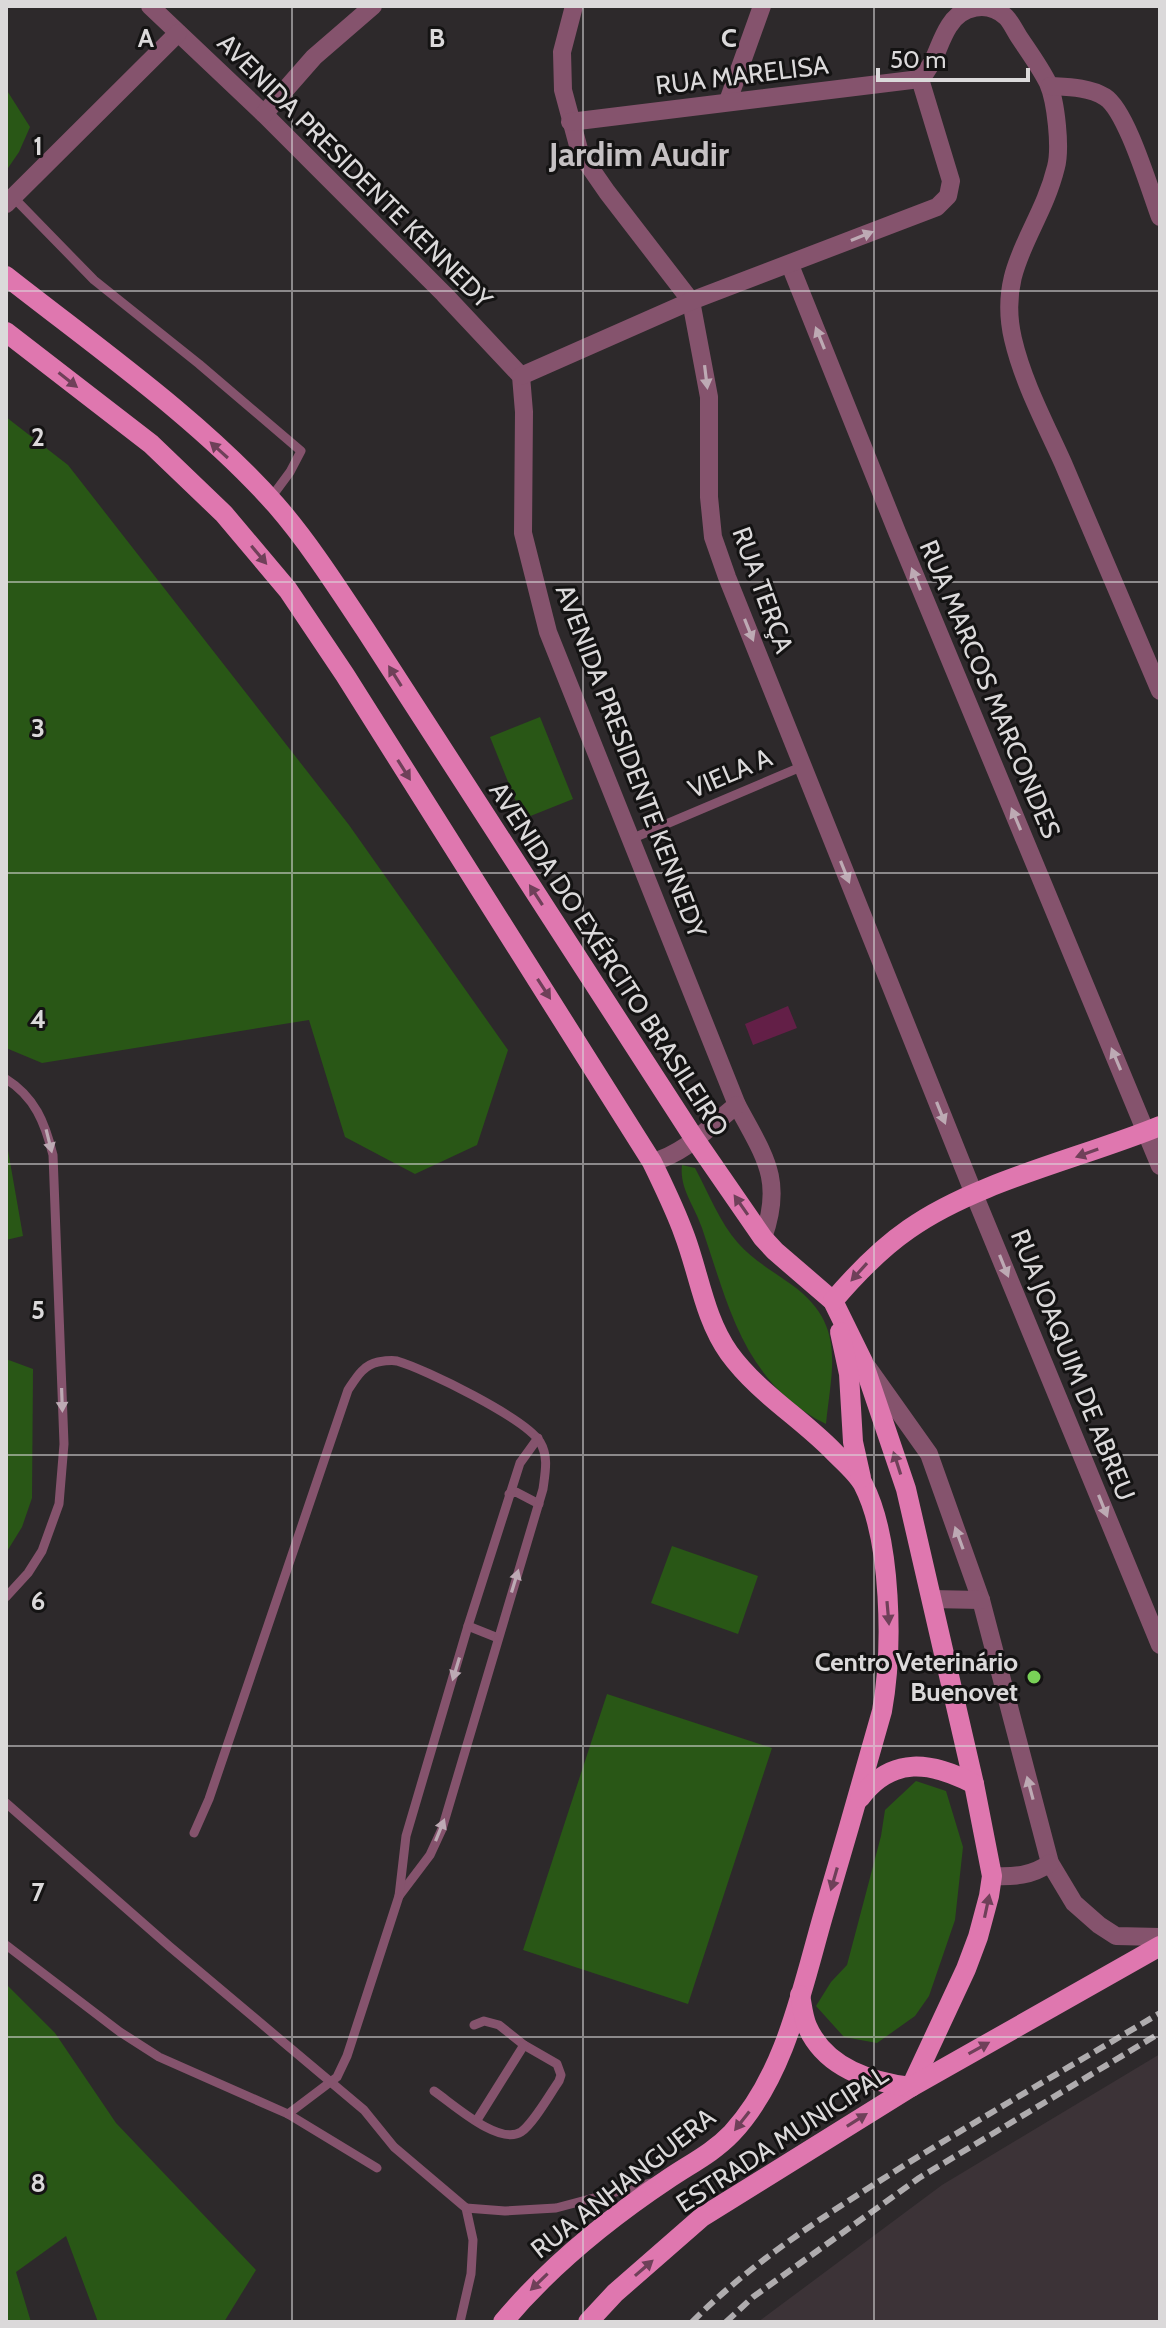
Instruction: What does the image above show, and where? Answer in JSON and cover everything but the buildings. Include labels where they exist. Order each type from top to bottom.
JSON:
[{"type":"main road","name":"AVENIDA DO EXÉRCITO BRASILEIRO","points":[[6,276],[146,386],[222,451],[270,499],[365,629],[694,1138],[763,1238],[833,1301],[863,1362],[906,1489],[974,1784]]},
{"type":"main road","points":[[6,332],[151,444],[224,514],[288,590],[345,675],[652,1162],[684,1233],[709,1315],[728,1351],[755,1384],[816,1435],[862,1482]]},
{"type":"main road","points":[[855,1804],[882,1711],[890,1649],[881,1545],[853,1442],[849,1374],[833,1301],[866,1264],[910,1228],[974,1194],[1153,1128]]},
{"type":"main road","points":[[855,1804],[871,1782],[916,1765],[950,1771],[974,1784]]},
{"type":"main road","name":"ESTRADA MUNICIPAL","points":[[588,2322],[615,2293],[702,2217],[911,2087],[978,1937],[992,1876],[974,1784]]},
{"type":"main road","name":"RUA ANHANGUERA","points":[[503,2322],[571,2252],[669,2178],[714,2149],[744,2119],[777,2059],[800,1995],[855,1804]]},
{"type":"main road","points":[[800,1995],[807,2026],[819,2045],[834,2060],[850,2071],[877,2082],[911,2087],[1160,1946]]},
{"type":"street","name":"AVENIDA PRESIDENTE KENNEDY","points":[[150,6],[264,114],[444,294],[521,376],[524,412],[523,533],[548,632],[737,1105],[770,1168],[773,1190],[771,1215],[763,1238]]},
{"type":"street","points":[[264,114],[314,57],[373,6]]},
{"type":"street","name":"RUA TERÇA","points":[[574,6],[562,52],[563,90],[580,153],[691,301],[709,397],[709,497],[713,537],[974,1194]]},
{"type":"street","points":[[728,101],[762,6]]},
{"type":"street","points":[[521,376],[691,301],[937,207],[948,196],[951,181],[920,79],[932,66],[948,27],[958,14],[968,8],[993,9],[1005,16],[1050,86],[1058,136],[1057,163],[1014,272],[1008,310],[1023,369],[1160,691]]},
{"type":"street","points":[[10,201],[178,33]]},
{"type":"street","name":"RUA MARELISA","points":[[570,122],[920,79]]},
{"type":"street","points":[[1050,86],[1081,88],[1106,97],[1119,112],[1160,217]]},
{"type":"street","name":"RUA MARCOS MARCONDES","points":[[790,265],[897,532],[1153,1128],[1160,1166]]},
{"type":"street","points":[[652,1162],[681,1151],[737,1105]]},
{"type":"street","name":"RUA JOAQUIM DE ABREU","points":[[974,1194],[1160,1645]]},
{"type":"street","points":[[863,1362],[929,1454],[981,1600],[1050,1863],[1074,1903],[1099,1925],[1116,1936],[1160,1937]]},
{"type":"street","points":[[931,1599],[981,1600]]},
{"type":"street","points":[[992,1876],[1024,1875],[1040,1871],[1050,1863]]},
{"type":"lane","points":[[10,201],[94,280],[301,451],[270,499]]},
{"type":"lane","name":"VIELA A","points":[[631,839],[803,766]]},
{"type":"lane","points":[[6,1079],[17,1086],[40,1111],[53,1155],[64,1444],[59,1504],[51,1532],[28,1573],[6,1597]]},
{"type":"lane","points":[[194,1833],[209,1799],[348,1390],[365,1367],[376,1362],[395,1361],[456,1387],[503,1412],[538,1438],[545,1451],[546,1466],[539,1504],[442,1829],[430,1855],[399,1896]]},
{"type":"lane","points":[[288,2114],[337,2077],[347,2056],[399,1896],[406,1836],[468,1626],[520,1463],[538,1438]]},
{"type":"lane","points":[[509,1494],[516,1492],[539,1504]]},
{"type":"lane","points":[[468,1626],[498,1638]]},
{"type":"lane","points":[[6,1803],[364,2110],[394,2147],[466,2208],[505,2211],[556,2208],[669,2178]]},
{"type":"lane","points":[[6,1945],[120,2032],[159,2057],[288,2114],[377,2168]]},
{"type":"lane","points":[[434,2091],[497,2134],[511,2136],[523,2131],[559,2081],[561,2075],[557,2064],[524,2045],[499,2025],[484,2021],[474,2025]]},
{"type":"lane","points":[[477,2120],[524,2045]]},
{"type":"lane","points":[[460,2322],[471,2274],[473,2240],[466,2208]]},
{"type":"shaded area","points":[[1160,2054],[1160,2322],[758,2322],[942,2185]]},
{"type":"green space","points":[[6,89],[30,127],[6,171]]},
{"type":"green space","points":[[6,417],[68,465],[349,825],[508,1050],[477,1145],[415,1174],[345,1137],[309,1020],[42,1063],[6,1048]]},
{"type":"green space","points":[[540,717],[573,799],[523,819],[490,737]]},
{"type":"green space","points":[[6,1139],[23,1236],[6,1240]]},
{"type":"green space","points":[[682,1165],[695,1168],[720,1217],[738,1243],[792,1285],[821,1315],[832,1347],[826,1424],[798,1407],[776,1387],[743,1340],[685,1190]]},
{"type":"green space","points":[[6,1359],[33,1369],[32,1498],[22,1527],[6,1553]]},
{"type":"green space","points":[[672,1546],[758,1576],[738,1634],[651,1603]]},
{"type":"green space","points":[[607,1694],[772,1748],[688,2004],[523,1950]]},
{"type":"green space","points":[[916,1781],[946,1791],[963,1847],[955,1920],[929,1996],[915,2016],[877,2043],[844,2037],[816,2006],[831,1982],[847,1965],[885,1810]]},
{"type":"green space","points":[[6,1984],[55,2033],[116,2123],[256,2270],[224,2322],[98,2322],[66,2236],[16,2272],[31,2322],[6,2322]]},
{"type":"railway","points":[[692,2322],[768,2256],[823,2218],[939,2144],[1160,2013]]},
{"type":"railway","points":[[726,2322],[753,2297],[919,2178],[1160,2033]]},
{"type":"place","name":"Centro Veterinário Buenovet","points":[[1034,1677]]},
{"type":"district","name":"Jardim Audir","points":[[639,154]]}]
